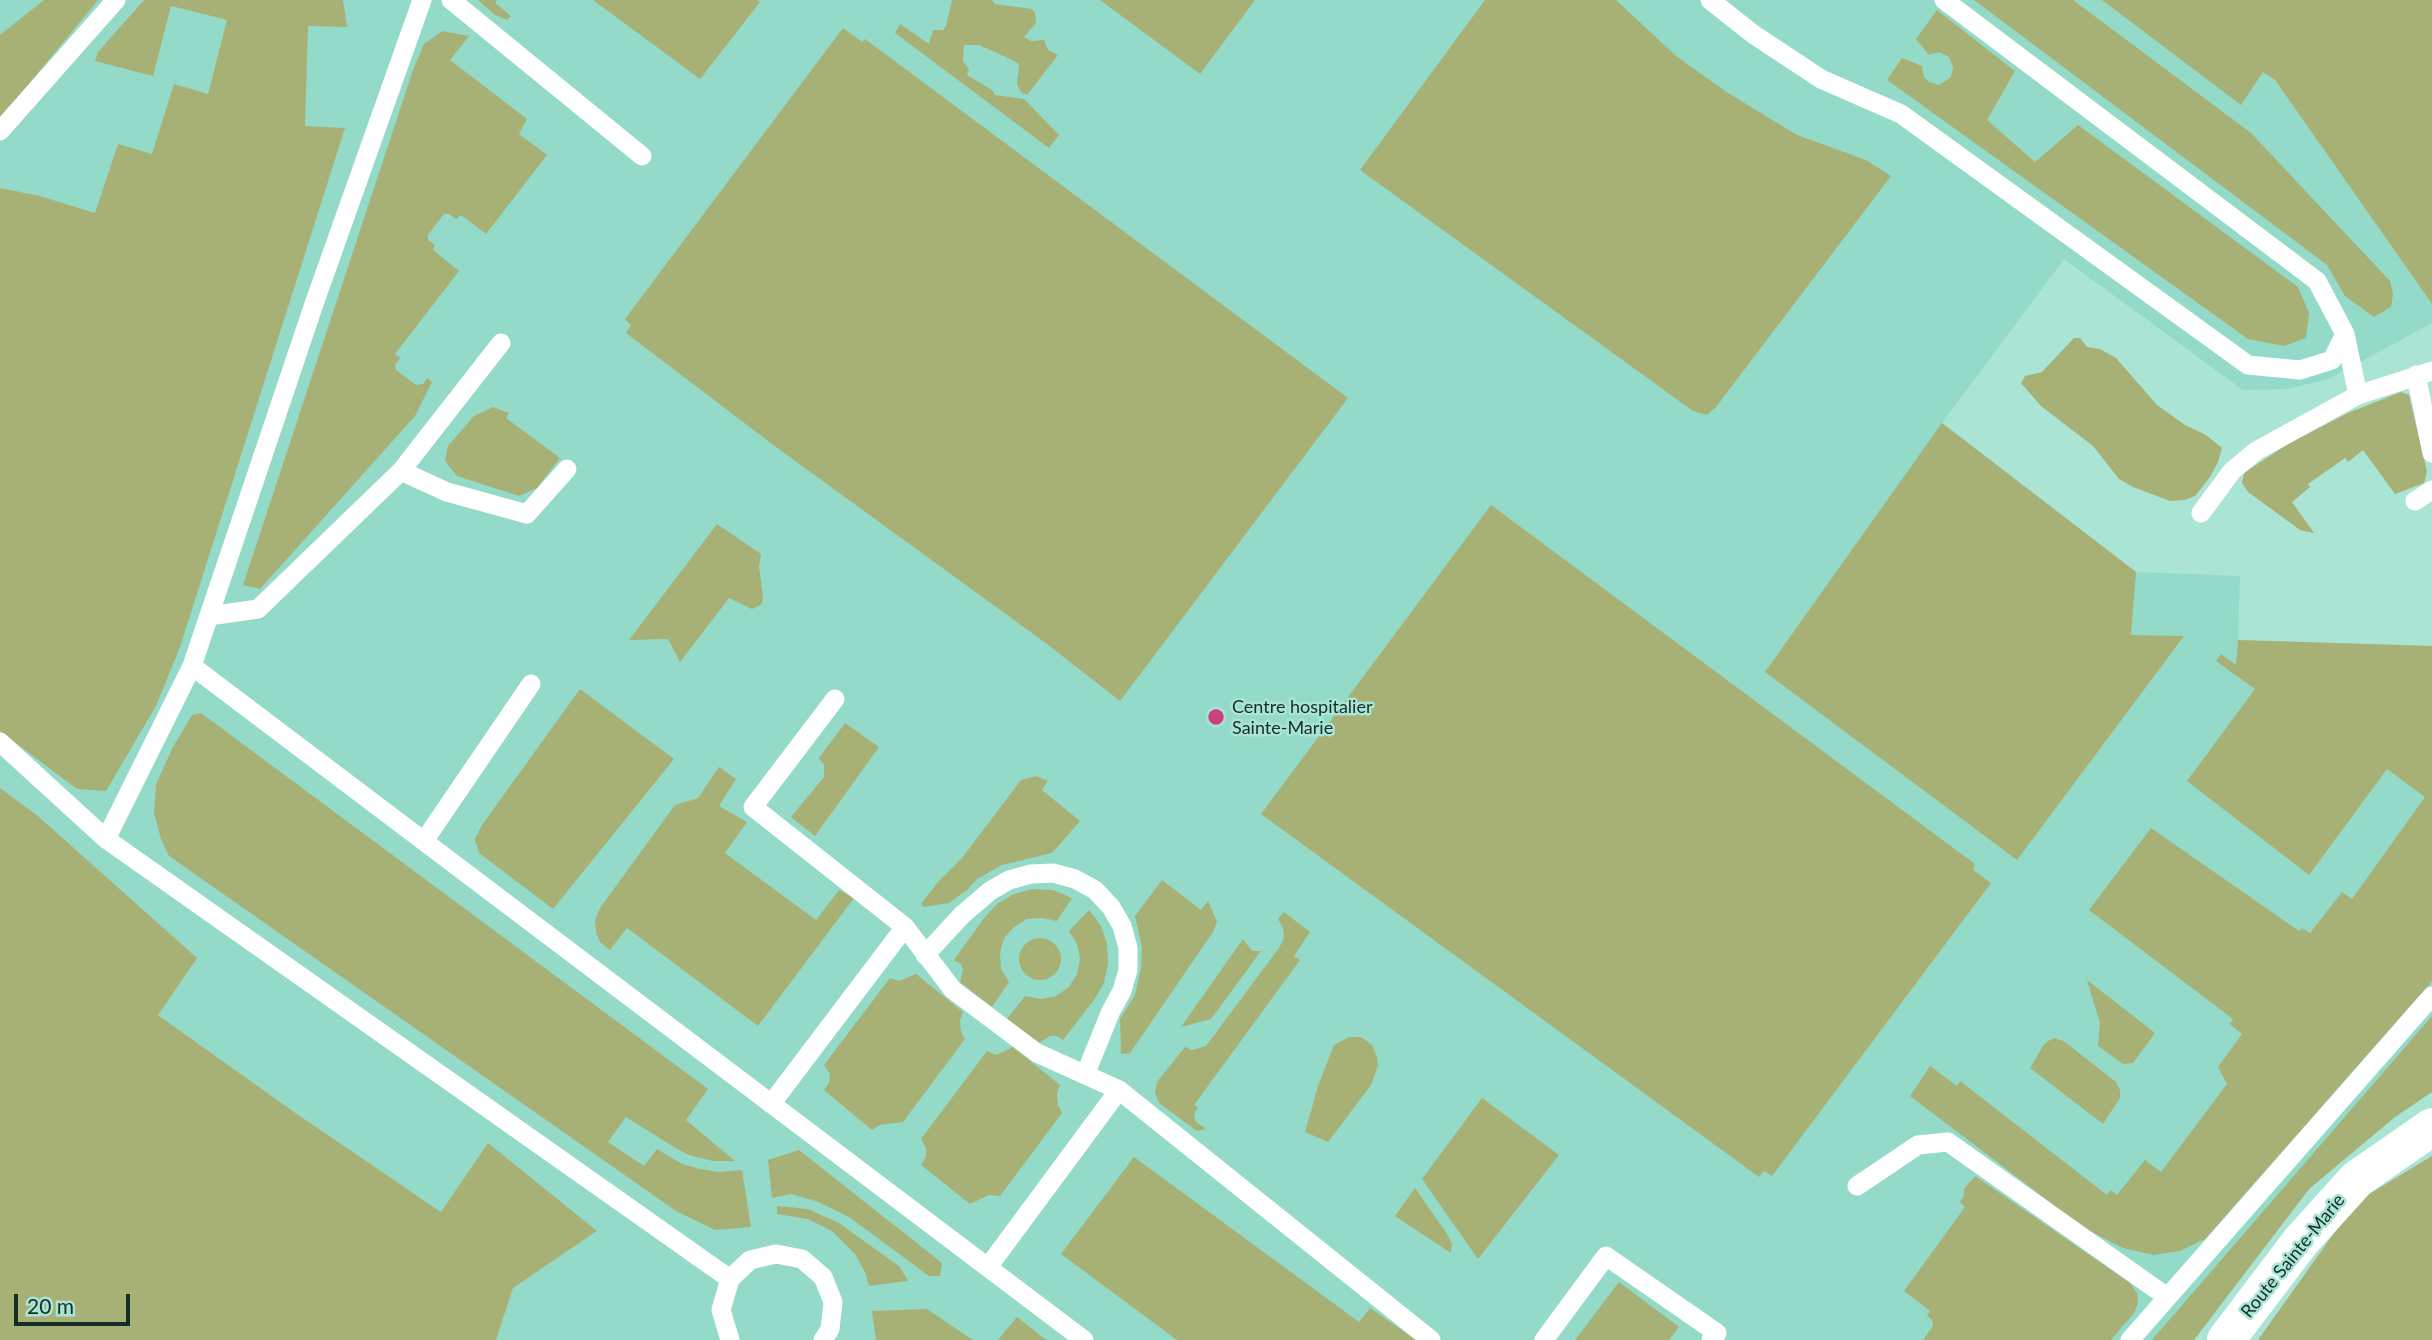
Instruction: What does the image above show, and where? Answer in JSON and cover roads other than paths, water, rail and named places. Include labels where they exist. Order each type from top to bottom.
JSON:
[{"type":"street","name":"Route Sainte-Marie","points":[[2226,1340],[2301,1241],[2357,1179],[2432,1127]]},
{"type":"lane","points":[[0,131],[116,0]]},
{"type":"lane","points":[[106,839],[192,666],[314,304],[422,0]]},
{"type":"lane","points":[[451,0],[642,156]]},
{"type":"lane","points":[[1710,0],[1753,34],[1821,79],[1901,114],[2248,365],[2300,370],[2332,360],[2345,334]]},
{"type":"lane","points":[[1944,0],[2317,281],[2345,334],[2358,395]]},
{"type":"lane","points":[[209,615],[258,609],[401,471],[501,343]]},
{"type":"lane","points":[[2201,513],[2232,471],[2256,451],[2358,395],[2424,373],[2432,453]]},
{"type":"lane","points":[[401,471],[447,492],[527,514],[567,469]]},
{"type":"lane","points":[[2415,501],[2432,490]]},
{"type":"lane","points":[[192,666],[1084,1340]]},
{"type":"lane","points":[[424,841],[531,684]]},
{"type":"lane","points":[[835,699],[753,807],[905,927],[953,990],[1038,1053],[1119,1090],[1431,1340]]},
{"type":"lane","points":[[0,742],[106,839],[730,1279]]},
{"type":"lane","points":[[925,955],[962,915],[990,891],[1009,880],[1031,874],[1054,873],[1075,879],[1095,890],[1111,906],[1122,926],[1128,947],[1128,970],[1122,991],[1085,1074]]},
{"type":"lane","points":[[771,1104],[905,927]]},
{"type":"lane","points":[[2130,1340],[2432,996]]},
{"type":"lane","points":[[988,1267],[1119,1090]]},
{"type":"lane","points":[[1857,1186],[1918,1144],[1948,1142],[2167,1297]]},
{"type":"lane","points":[[730,1340],[721,1310],[730,1279],[750,1260],[776,1254],[802,1259],[823,1277],[833,1302],[830,1329],[823,1340]]},
{"type":"lane","points":[[1544,1340],[1606,1256],[1717,1332],[1712,1340]]},
{"type":"place","name":"Centre hospitalier Sainte-Marie","points":[[1216,717]]}]
